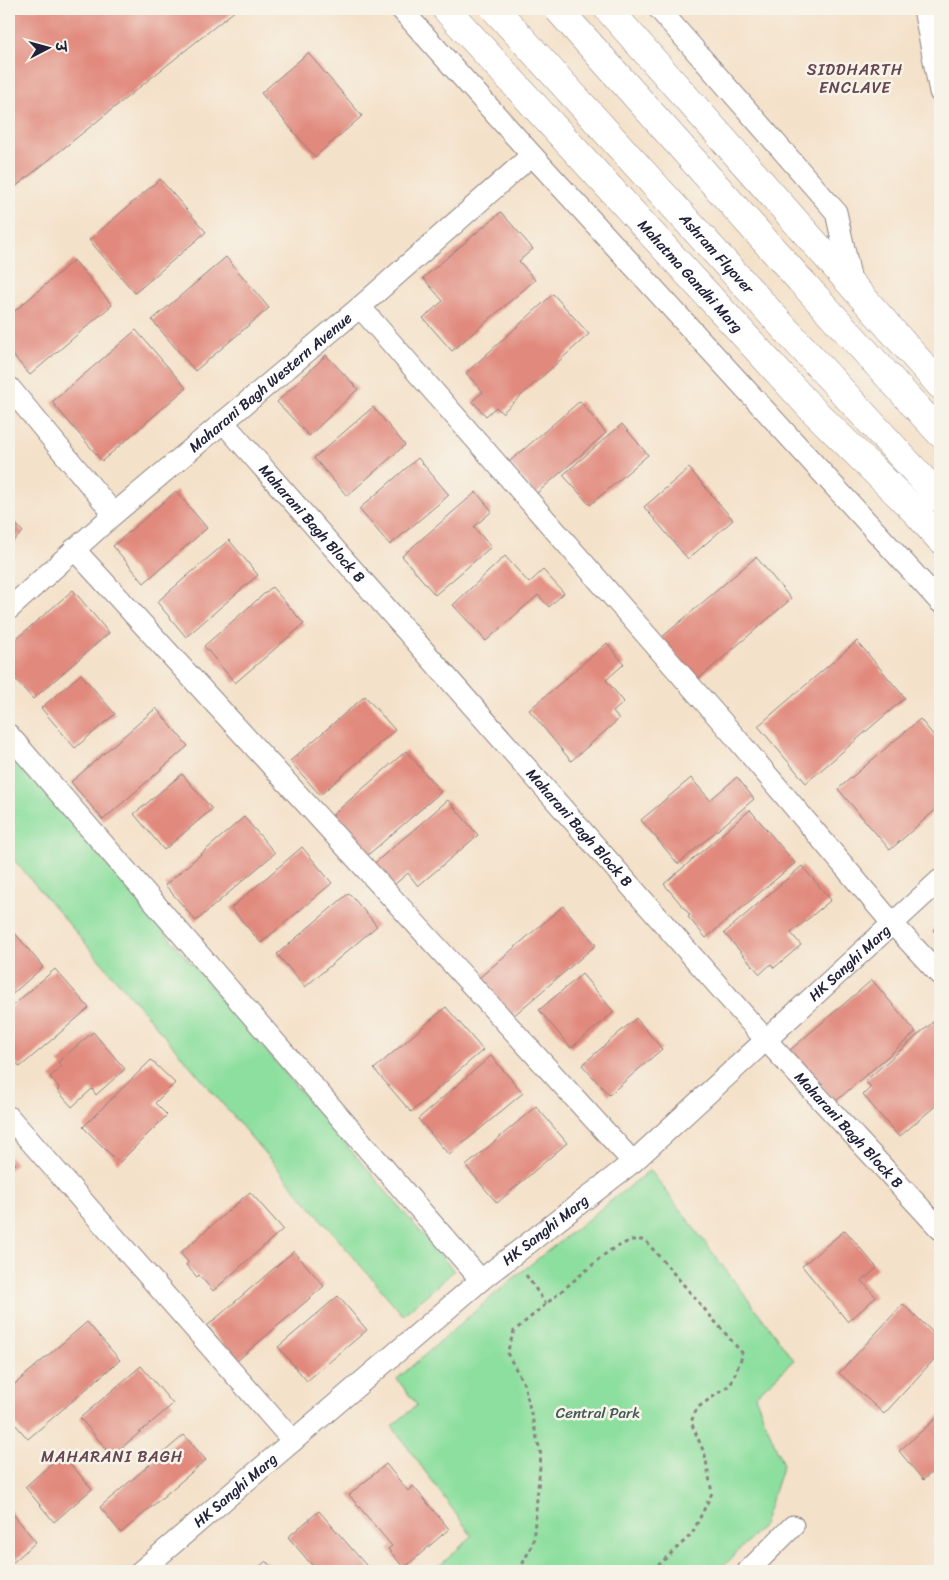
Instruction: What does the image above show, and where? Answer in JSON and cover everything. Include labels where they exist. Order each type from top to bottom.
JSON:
[{"type":"main road","name":"Mahatma Gandhi Marg","points":[[446,9],[809,406],[916,512],[940,539]]},
{"type":"main road","name":"Ashram Flyover","points":[[495,9],[940,498]]},
{"type":"main road","points":[[558,9],[800,280],[940,433]]},
{"type":"main road","points":[[610,9],[940,385]]},
{"type":"street","points":[[401,9],[940,602]]},
{"type":"street","points":[[659,9],[836,212],[852,285]]},
{"type":"street","points":[[924,9],[940,92]]},
{"type":"street","name":"Maharani Bagh Western Avenue","points":[[9,609],[114,514],[360,307],[532,155]]},
{"type":"street","points":[[360,307],[730,732],[892,923],[940,974]]},
{"type":"street","points":[[9,387],[114,514]]},
{"type":"street","name":"Maharani Bagh Block B","points":[[223,422],[765,1039],[940,1229]]},
{"type":"street","points":[[74,549],[633,1162]]},
{"type":"street","points":[[9,735],[481,1280]]},
{"type":"street","name":"HK Sanghi Marg","points":[[141,1571],[481,1280],[633,1162],[940,880]]},
{"type":"street","points":[[9,1117],[293,1441]]},
{"type":"street","points":[[748,1571],[793,1526]]},
{"type":"path","points":[[519,1571],[533,1543],[541,1455],[524,1384],[506,1353],[514,1331],[610,1251],[631,1240],[645,1240],[743,1354],[731,1384],[697,1408],[691,1422],[706,1455],[712,1493],[692,1534],[652,1571]]},
{"type":"path","points":[[513,1255],[546,1304]]},
{"type":"green space","points":[[9,750],[454,1271],[403,1315],[9,854]]},
{"type":"green space","name":"Central Park","points":[[650,1170],[794,1360],[755,1396],[783,1465],[763,1525],[719,1571],[434,1571],[472,1536],[392,1426],[417,1405],[397,1379],[511,1280]]},
{"type":"building","points":[[9,9],[237,9],[9,192]]},
{"type":"building","points":[[308,53],[362,116],[315,157],[261,93]]},
{"type":"building","points":[[160,179],[206,232],[135,293],[89,240]]},
{"type":"building","points":[[501,212],[533,249],[519,261],[535,280],[452,351],[423,318],[443,301],[423,278]]},
{"type":"building","points":[[226,257],[269,308],[195,371],[152,320]]},
{"type":"building","points":[[74,260],[112,305],[30,375],[9,351],[9,316]]},
{"type":"building","points":[[553,294],[589,334],[502,413],[496,407],[486,416],[472,401],[483,392],[466,373]]},
{"type":"building","points":[[136,330],[186,388],[102,461],[52,402]]},
{"type":"building","points":[[326,355],[358,389],[309,436],[277,402]]},
{"type":"building","points":[[580,401],[606,433],[536,494],[509,462]]},
{"type":"building","points":[[373,407],[405,445],[347,496],[314,458]]},
{"type":"building","points":[[622,424],[648,455],[590,505],[563,475]]},
{"type":"building","points":[[418,458],[449,495],[390,545],[359,509]]},
{"type":"building","points":[[689,468],[733,520],[688,559],[644,507]]},
{"type":"building","points":[[176,491],[207,528],[144,583],[113,546]]},
{"type":"building","points":[[476,492],[492,511],[474,527],[491,547],[435,595],[402,556]]},
{"type":"building","points":[[9,516],[23,532],[9,545]]},
{"type":"building","points":[[229,540],[258,575],[186,637],[157,602]]},
{"type":"building","points":[[505,556],[529,583],[543,570],[564,593],[549,607],[538,595],[486,641],[453,605]]},
{"type":"building","points":[[756,557],[791,599],[697,680],[661,638]]},
{"type":"building","points":[[272,587],[304,624],[235,683],[204,646]]},
{"type":"building","points":[[73,590],[109,633],[33,699],[9,672],[9,645]]},
{"type":"building","points":[[857,641],[905,698],[806,783],[758,726]]},
{"type":"building","points":[[607,643],[624,664],[606,680],[624,702],[613,712],[619,719],[571,761],[529,710]]},
{"type":"building","points":[[81,674],[115,714],[75,748],[41,708]]},
{"type":"building","points":[[365,696],[395,730],[320,795],[290,761]]},
{"type":"building","points":[[156,708],[188,746],[103,820],[71,782]]},
{"type":"building","points":[[920,719],[940,743],[940,806],[890,850],[838,789]]},
{"type":"building","points":[[406,751],[441,792],[362,860],[328,819]]},
{"type":"building","points":[[182,774],[212,809],[164,850],[134,814]]},
{"type":"building","points":[[737,777],[754,799],[678,864],[641,820],[691,778],[710,800]]},
{"type":"building","points":[[448,800],[478,835],[418,886],[408,873],[388,890],[369,868]]},
{"type":"building","points":[[750,810],[795,863],[706,938],[664,884]]},
{"type":"building","points":[[244,817],[275,853],[196,921],[165,885]]},
{"type":"building","points":[[302,847],[332,883],[261,943],[231,908]]},
{"type":"building","points":[[802,866],[831,900],[791,933],[801,945],[774,968],[771,964],[760,974],[724,933]]},
{"type":"building","points":[[349,893],[377,926],[305,987],[277,954]]},
{"type":"building","points":[[563,906],[596,945],[512,1017],[479,978]]},
{"type":"building","points":[[940,924],[940,939],[933,930]]},
{"type":"building","points":[[9,926],[43,967],[9,997]]},
{"type":"building","points":[[55,969],[89,1008],[20,1067],[9,1054],[9,1009]]},
{"type":"building","points":[[582,974],[614,1012],[571,1048],[539,1010]]},
{"type":"building","points":[[872,980],[916,1032],[835,1102],[790,1050]]},
{"type":"building","points":[[446,1007],[483,1050],[411,1112],[374,1069]]},
{"type":"building","points":[[940,1016],[940,1102],[899,1137],[863,1095],[871,1087],[865,1081]]},
{"type":"building","points":[[636,1018],[662,1049],[609,1095],[582,1065]]},
{"type":"building","points":[[93,1032],[125,1069],[96,1095],[92,1089],[72,1107],[57,1090],[59,1088],[50,1077],[62,1066],[58,1062]]},
{"type":"building","points":[[491,1056],[523,1093],[449,1155],[418,1119]]},
{"type":"building","points":[[151,1060],[175,1083],[155,1103],[167,1115],[119,1163],[83,1127]]},
{"type":"building","points":[[536,1106],[567,1143],[497,1203],[466,1166]]},
{"type":"building","points":[[9,1155],[16,1164],[9,1170]]},
{"type":"building","points":[[250,1192],[283,1229],[213,1291],[199,1275],[197,1277],[186,1265],[188,1262],[180,1253]]},
{"type":"building","points":[[845,1230],[877,1268],[862,1281],[876,1297],[848,1322],[802,1266]]},
{"type":"building","points":[[294,1251],[324,1286],[237,1361],[207,1326]]},
{"type":"building","points":[[338,1296],[367,1330],[307,1381],[278,1347]]},
{"type":"building","points":[[903,1304],[940,1339],[940,1353],[884,1414],[839,1373]]},
{"type":"building","points":[[87,1322],[120,1360],[28,1439],[9,1417],[9,1389]]},
{"type":"building","points":[[141,1366],[173,1404],[112,1456],[80,1418]]},
{"type":"building","points":[[940,1415],[940,1465],[923,1480],[899,1451]]},
{"type":"building","points":[[184,1435],[206,1460],[121,1533],[100,1507]]},
{"type":"building","points":[[62,1454],[92,1489],[54,1522],[25,1487]]},
{"type":"building","points":[[386,1464],[408,1491],[413,1486],[449,1529],[404,1568],[388,1549],[392,1546],[349,1495]]},
{"type":"building","points":[[9,1509],[36,1542],[9,1566]]},
{"type":"building","points":[[319,1511],[371,1571],[317,1571],[288,1537]]},
{"type":"building","points":[[266,1561],[275,1571],[254,1571]]},
{"type":"district","name":"SIDDHARTH ENCLAVE","points":[[855,78]]},
{"type":"district","name":"MAHARANI BAGH","points":[[112,1456]]}]
